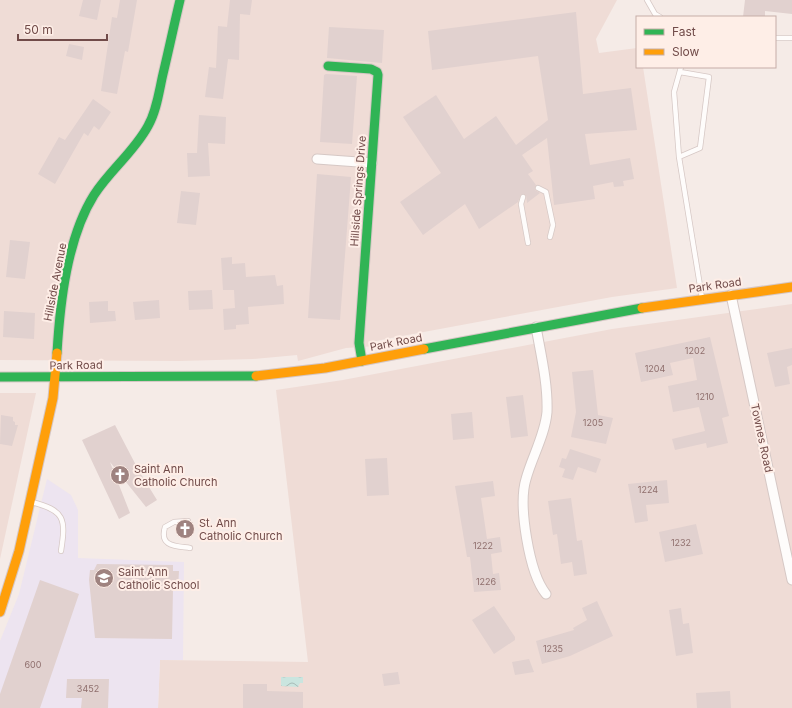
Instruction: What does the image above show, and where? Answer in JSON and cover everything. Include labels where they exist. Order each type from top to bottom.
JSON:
[{"type":"street","name":"Hillside Avenue","points":[[0,612],[17,557],[53,398],[60,308],[66,273],[79,228],[100,186],[129,153],[148,126],[156,106],[180,0]]},
{"type":"street","name":"Hillside Springs Drive","points":[[328,66],[371,69],[377,73],[359,343],[362,361]]},
{"type":"street","points":[[317,159],[372,163]]},
{"type":"street","name":"Park Road","points":[[0,377],[251,377],[325,368],[614,312],[792,287]]},
{"type":"street","name":"Townes Road","points":[[731,296],[792,580]]},
{"type":"street","points":[[536,327],[546,384],[547,413],[526,479],[523,503],[532,568],[537,581],[546,594]]},
{"type":"lane","points":[[648,0],[655,14],[658,16]]},
{"type":"lane","points":[[776,38],[792,38]]},
{"type":"lane","points":[[680,157],[700,148],[709,77],[680,70],[674,92],[680,157],[702,299]]},
{"type":"lane","points":[[538,188],[546,192],[553,225],[550,237]]},
{"type":"lane","points":[[523,197],[521,204],[528,243]]},
{"type":"lane","points":[[30,501],[53,508],[60,515],[63,527],[61,552]]},
{"type":"lane","points":[[188,521],[174,522],[165,527],[163,534],[167,543],[172,546],[190,548]]},
{"type":"shaded area","points":[[0,0],[617,0],[596,39],[599,53],[636,48],[636,68],[643,68],[677,288],[612,297],[386,339],[376,341],[376,346],[346,348],[298,361],[297,355],[253,359],[179,361],[0,360]]},
{"type":"shaded area","points":[[792,304],[792,708],[158,708],[160,660],[308,662],[276,390],[343,380],[612,329]]},
{"type":"shaded area","points":[[0,393],[36,393],[0,559]]},
{"type":"shaded area","name":"Saint Ann Catholic School","points":[[47,479],[71,495],[78,510],[78,558],[184,562],[183,660],[160,660],[158,708],[0,708],[0,641],[19,594]]},
{"type":"water","points":[[281,677],[303,677],[303,683],[300,683],[298,687],[281,686]]},
{"type":"building","points":[[83,0],[101,0],[97,20],[79,16]]},
{"type":"building","points":[[120,0],[137,0],[128,52],[125,51],[117,94],[101,91],[112,17],[117,18]]},
{"type":"building","points":[[230,0],[252,0],[250,15],[240,14],[239,60],[228,59],[223,99],[205,97],[209,67],[216,68],[218,26],[227,27]]},
{"type":"building","points":[[745,0],[792,0],[792,14],[765,11],[765,16],[743,16]]},
{"type":"building","points":[[576,12],[583,94],[631,88],[637,130],[585,134],[590,165],[630,158],[634,179],[623,181],[624,186],[614,187],[613,182],[593,186],[595,199],[554,205],[547,138],[522,155],[533,171],[528,174],[536,185],[535,190],[540,193],[527,203],[526,195],[521,194],[518,202],[479,229],[465,204],[423,235],[400,202],[441,173],[403,117],[436,95],[464,139],[496,116],[516,145],[548,120],[538,56],[432,70],[428,31]]},
{"type":"building","points":[[329,27],[384,30],[382,63],[327,58]]},
{"type":"building","points":[[69,44],[84,47],[82,60],[66,56]]},
{"type":"building","points":[[324,75],[357,76],[352,144],[320,142]]},
{"type":"building","points":[[93,99],[111,112],[99,130],[94,126],[88,136],[84,133],[55,184],[38,174],[59,137],[65,140]]},
{"type":"building","points":[[199,115],[226,117],[225,144],[208,143],[210,176],[188,177],[187,153],[197,153]]},
{"type":"building","points":[[317,174],[351,177],[340,320],[308,318]]},
{"type":"building","points":[[181,191],[200,193],[196,225],[177,223]]},
{"type":"building","points":[[10,240],[30,242],[25,279],[6,277]]},
{"type":"building","points":[[232,257],[232,264],[245,263],[246,277],[275,275],[277,286],[283,285],[284,304],[248,307],[249,324],[236,325],[236,329],[224,330],[223,309],[235,308],[234,290],[223,290],[221,258]]},
{"type":"building","points":[[212,290],[213,309],[189,310],[188,291]]},
{"type":"building","points":[[159,300],[160,318],[135,320],[133,302]]},
{"type":"building","points":[[108,301],[108,311],[115,311],[116,321],[90,323],[89,302]]},
{"type":"building","points":[[4,311],[35,313],[34,339],[3,337]]},
{"type":"building","points":[[710,337],[729,416],[722,418],[728,443],[707,448],[706,443],[675,450],[672,439],[705,431],[699,407],[673,412],[668,386],[697,380],[693,358],[670,363],[673,375],[641,382],[635,353]]},
{"type":"building","points":[[792,348],[792,365],[787,367],[790,384],[775,387],[767,353]]},
{"type":"building","points":[[593,370],[598,415],[613,418],[606,444],[571,437],[576,412],[572,372]]},
{"type":"building","points":[[523,395],[528,436],[511,438],[506,397]]},
{"type":"building","points":[[472,412],[474,438],[453,440],[451,414]]},
{"type":"building","points":[[1,415],[13,417],[15,425],[18,425],[12,446],[0,444]]},
{"type":"building","name":"Saint Ann Catholic Church","points":[[115,425],[139,471],[157,500],[146,507],[110,462],[130,513],[119,519],[82,440]]},
{"type":"building","points":[[570,449],[601,459],[596,473],[578,467],[573,480],[562,477],[565,469],[559,467],[562,458],[566,459]]},
{"type":"building","points":[[387,458],[389,495],[367,496],[365,459]]},
{"type":"building","points":[[667,480],[669,503],[646,505],[648,521],[635,523],[628,484]]},
{"type":"building","points":[[493,481],[495,496],[481,498],[487,539],[500,537],[502,552],[491,554],[493,574],[499,573],[501,590],[474,592],[470,557],[467,557],[455,486]]},
{"type":"building","points":[[571,498],[577,541],[582,540],[587,574],[574,576],[572,562],[561,564],[557,534],[553,535],[548,501]]},
{"type":"building","points":[[696,524],[703,554],[665,562],[659,532]]},
{"type":"building","points":[[97,564],[173,565],[173,571],[179,571],[178,589],[173,589],[172,639],[95,638],[89,580],[90,570],[94,570]]},
{"type":"building","points":[[40,580],[79,594],[40,708],[0,708],[0,694]]},
{"type":"building","points":[[597,601],[613,636],[570,656],[542,664],[536,641],[574,630],[573,628],[587,620],[582,608]]},
{"type":"building","points":[[494,606],[515,637],[515,640],[494,654],[472,620]]},
{"type":"building","points":[[681,608],[683,624],[689,623],[693,653],[676,656],[669,610]]},
{"type":"building","points":[[529,659],[534,672],[515,675],[512,662]]},
{"type":"building","points":[[398,672],[400,684],[384,686],[382,674]]},
{"type":"building","points":[[67,679],[109,679],[108,708],[81,708],[82,698],[66,698]]},
{"type":"building","points":[[243,684],[267,684],[267,691],[303,692],[303,708],[243,708]]},
{"type":"building","points":[[730,691],[731,708],[697,708],[696,693]]},
{"type":"traffic: fast","points":[[57,353],[60,313],[66,271],[77,231],[94,195],[107,177],[136,144],[154,114],[180,0]]},
{"type":"traffic: fast","points":[[328,66],[371,69],[377,72],[378,75],[359,343],[362,361]]},
{"type":"traffic: fast","points":[[424,349],[642,308]]},
{"type":"traffic: fast","points":[[0,377],[256,376]]},
{"type":"traffic: slow","points":[[642,308],[792,287]]},
{"type":"traffic: slow","points":[[256,376],[325,368],[424,349]]},
{"type":"traffic: slow","points":[[0,612],[19,551],[53,398],[57,353]]},
{"type":"place","name":"Saint Ann Catholic Church","points":[[120,475]]},
{"type":"place","name":"St. Ann Catholic Church","points":[[185,529]]},
{"type":"place","name":"Saint Ann Catholic School","points":[[104,578]]}]
